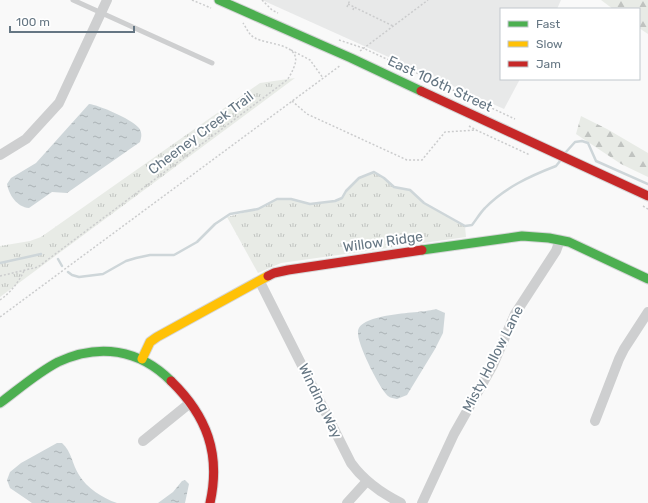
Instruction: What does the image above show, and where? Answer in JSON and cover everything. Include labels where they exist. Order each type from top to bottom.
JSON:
[{"type":"street","points":[[0,155],[26,139],[59,103],[107,0]]},
{"type":"street","name":"East 106th Street","points":[[219,0],[351,58],[648,196]]},
{"type":"street","name":"Willow Ridge","points":[[142,359],[150,342],[157,337],[274,273],[288,270],[483,241],[522,236],[538,236],[569,242],[648,279]]},
{"type":"street","name":"Misty Hollow Lane","points":[[422,503],[458,427],[493,365],[516,314],[556,251],[560,240]]},
{"type":"street","name":"Winding Way","points":[[260,282],[346,454],[357,471],[367,481],[383,494],[401,503]]},
{"type":"street","points":[[595,421],[619,359],[648,312]]},
{"type":"street","points":[[0,403],[47,368],[73,355],[97,351],[111,351],[126,353],[142,359],[166,375],[190,403],[201,419],[209,436],[213,454],[215,476],[210,503]]},
{"type":"street","points":[[143,441],[190,403]]},
{"type":"street","points":[[347,503],[367,481]]},
{"type":"lane","points":[[73,0],[212,63]]},
{"type":"path","points":[[192,0],[212,9]]},
{"type":"path","points":[[350,0],[347,6],[393,26]]},
{"type":"path","points":[[0,317],[351,58],[427,0]]},
{"type":"path","points":[[241,20],[254,38],[284,46],[310,60],[323,78]]},
{"type":"path","name":"Cheeney Creek Trail","points":[[0,276],[38,267],[287,80],[297,59],[292,52],[284,46]]},
{"type":"path","points":[[363,48],[515,119]]},
{"type":"path","points":[[292,101],[307,114],[407,160],[422,160],[445,132],[476,130]]},
{"type":"path","points":[[0,300],[10,293],[24,271]]},
{"type":"shaded area","points":[[262,0],[561,0],[557,8],[500,8],[500,80],[519,80],[504,109]]},
{"type":"green space","points":[[601,0],[648,0],[648,34],[640,29],[640,8],[612,8]]},
{"type":"green space","points":[[295,78],[0,297],[0,246],[30,241],[41,237],[260,83]]},
{"type":"green space","points":[[581,116],[648,153],[648,177],[621,164],[576,134]]},
{"type":"green space","points":[[374,172],[394,187],[410,190],[424,203],[465,226],[466,237],[281,263],[258,273],[227,217],[258,209],[277,199],[291,199],[310,204],[335,201],[342,198],[346,191],[359,178]]},
{"type":"water","points":[[89,104],[115,113],[129,120],[141,132],[140,142],[67,193],[52,192],[29,208],[17,203],[14,200],[7,184],[11,178],[36,163]]},
{"type":"water","points":[[436,309],[445,313],[443,333],[435,349],[407,395],[397,399],[389,397],[376,378],[362,350],[358,333],[360,326],[378,317]]},
{"type":"water","points":[[57,443],[62,443],[70,454],[77,471],[86,484],[100,495],[117,503],[32,503],[10,488],[7,480],[10,472],[21,463]]},
{"type":"water","points":[[185,480],[189,484],[185,503],[158,503],[173,492],[182,481]]},
{"type":"waterway","points":[[566,152],[575,142],[582,141],[588,143],[596,161],[648,184]]},
{"type":"waterway","points":[[68,272],[79,277],[103,274],[126,261],[136,258],[150,255],[174,255],[197,242],[215,224],[230,214],[258,209],[277,199],[291,199],[310,204],[335,201],[342,198],[346,191],[359,178],[374,172],[394,187],[410,190],[424,203],[465,226],[472,225],[483,210],[500,194],[527,178],[556,166],[560,161]]},
{"type":"waterway","points":[[0,263],[41,254]]},
{"type":"waterway","points":[[58,259],[62,266]]},
{"type":"traffic: fast","points":[[219,0],[351,58],[421,91]]},
{"type":"traffic: fast","points":[[422,250],[522,236],[549,238],[569,242],[648,279]]},
{"type":"traffic: fast","points":[[0,403],[50,366],[73,356],[88,352],[118,352],[132,356],[159,370],[171,381]]},
{"type":"traffic: slow","points":[[142,359],[150,342],[157,337],[268,276]]},
{"type":"traffic: jam","points":[[421,91],[648,196]]},
{"type":"traffic: jam","points":[[268,276],[288,270],[422,250]]},
{"type":"traffic: jam","points":[[171,381],[194,408],[208,437],[214,468],[210,503]]}]
